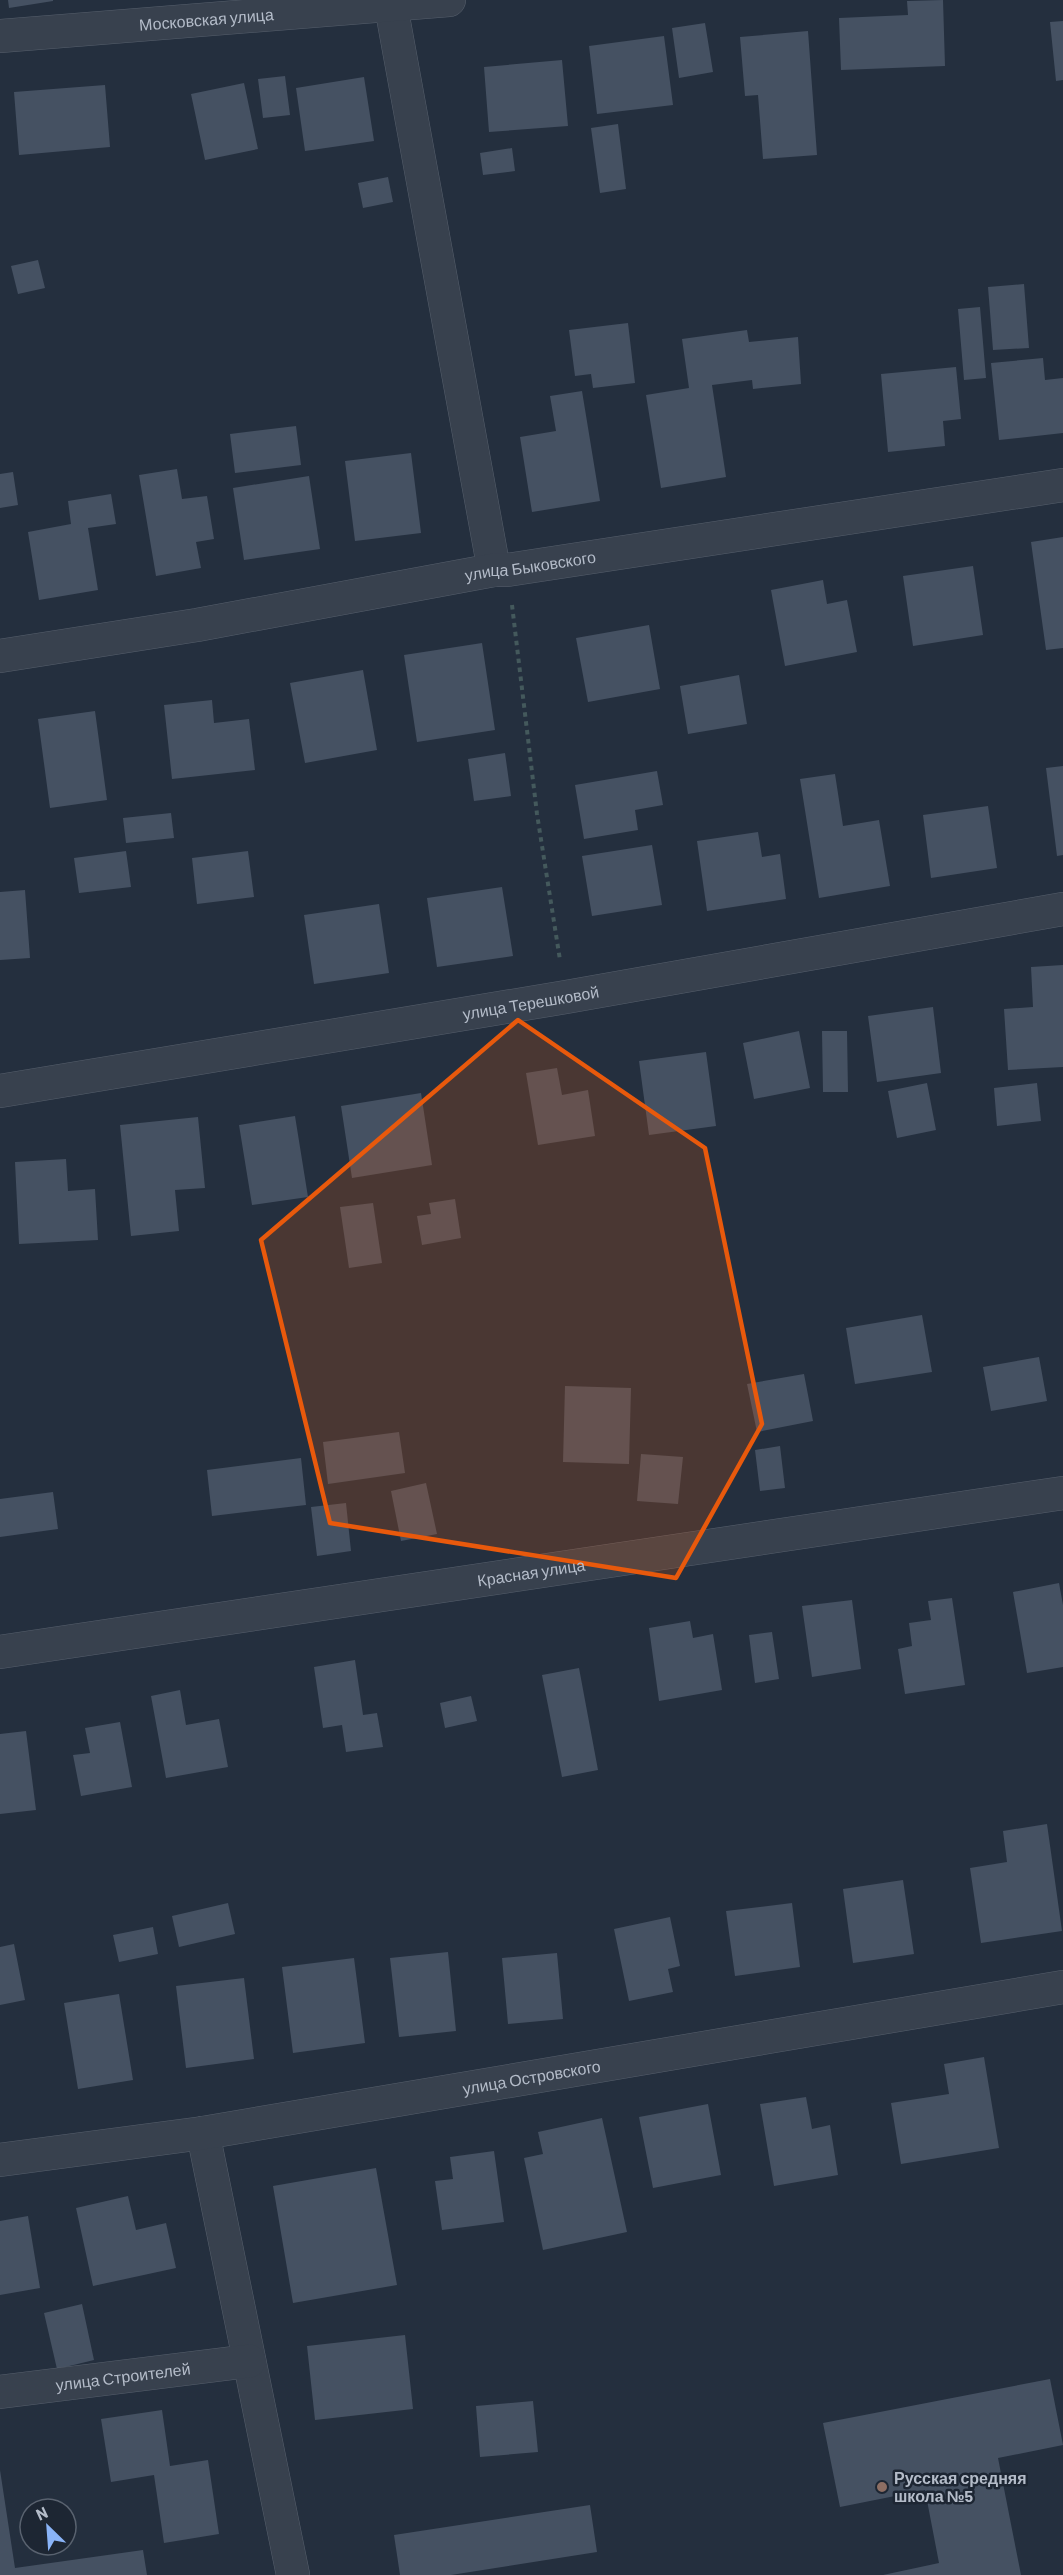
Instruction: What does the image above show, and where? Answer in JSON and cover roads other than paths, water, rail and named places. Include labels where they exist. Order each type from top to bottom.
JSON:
[{"type":"street","name":"Московская улица","points":[[0,36],[449,0]]},
{"type":"street","points":[[391,6],[501,570]]},
{"type":"street","name":"улица Быковского","points":[[0,656],[197,625],[501,570],[1063,485]]},
{"type":"street","name":"улица Терешковой","points":[[0,1092],[1063,909]]},
{"type":"street","name":"Красная улица","points":[[0,1652],[1063,1493]]},
{"type":"street","name":"улица Островского","points":[[0,2160],[203,2133],[1063,1987]]},
{"type":"street","points":[[203,2133],[293,2575]]},
{"type":"street","name":"улица Строителей","points":[[0,2392],[249,2361]]},
{"type":"place","name":"Русская средняя школа №5","points":[[882,2487]]}]
